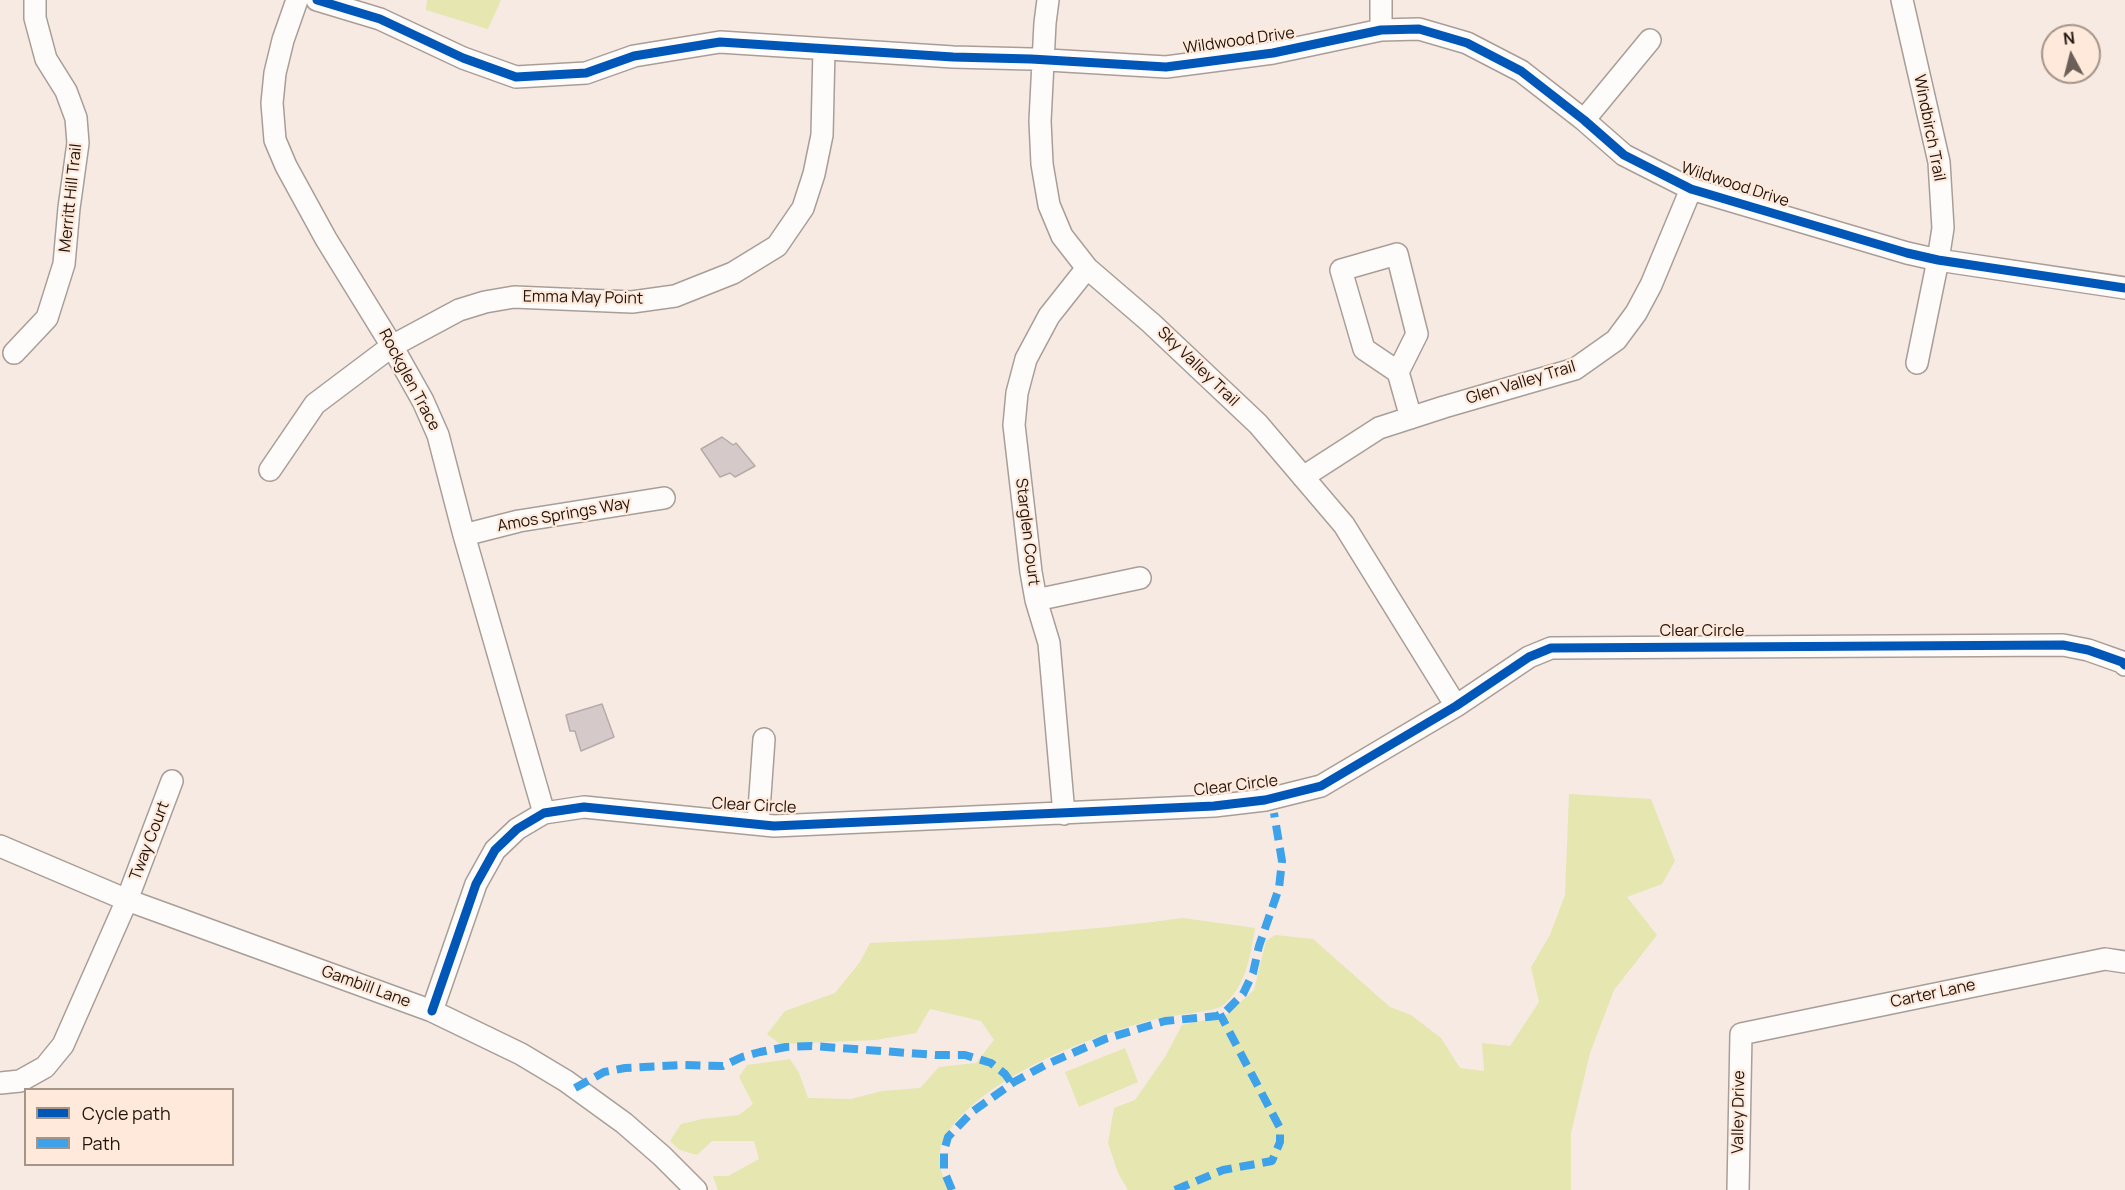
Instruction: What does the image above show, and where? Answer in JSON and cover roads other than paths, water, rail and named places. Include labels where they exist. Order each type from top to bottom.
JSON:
[{"type":"street","name":"Merritt Hill Trail","points":[[14,353],[47,318],[64,264],[70,196],[78,143],[76,118],[66,91],[46,59],[35,18],[35,0]]},
{"type":"street","name":"Rockglen Trace","points":[[297,0],[283,40],[275,73],[272,104],[275,140],[286,166],[326,238],[423,401],[438,435],[464,535],[544,813]]},
{"type":"street","name":"Wildwood Drive","points":[[316,0],[380,19],[463,58],[516,77],[586,73],[634,56],[720,42],[953,57],[1044,59],[1166,67],[1273,53],[1381,30],[1419,29],[1467,43],[1521,71],[1584,120],[1623,155],[1691,189],[1907,253],[1938,260],[2125,288]]},
{"type":"street","name":"Sky Valley Trail","points":[[1048,0],[1040,121],[1042,164],[1049,205],[1062,236],[1087,267],[1151,323],[1258,424],[1344,525],[1456,706]]},
{"type":"street","points":[[1381,0],[1381,30]]},
{"type":"street","name":"Windbirch Trail","points":[[1902,0],[1939,162],[1943,228],[1917,363]]},
{"type":"street","points":[[1584,120],[1650,40]]},
{"type":"street","name":"Emma May Point","points":[[270,470],[315,405],[392,346],[459,310],[514,297],[632,302],[675,296],[733,273],[777,246],[804,208],[814,174],[822,135],[824,49]]},
{"type":"street","name":"Glen Valley Trail","points":[[1303,477],[1379,428],[1575,369],[1616,340],[1636,313],[1651,285],[1691,189]]},
{"type":"street","points":[[1398,372],[1418,334],[1397,254],[1341,270],[1364,349],[1398,372],[1411,417]]},
{"type":"street","name":"Starglen Court","points":[[1065,814],[1049,643],[1036,600],[1031,572],[1014,425],[1017,393],[1026,359],[1048,316],[1087,267]]},
{"type":"street","name":"Amos Springs Way","points":[[464,535],[519,521],[664,498]]},
{"type":"street","points":[[1036,600],[1140,578]]},
{"type":"street","name":"Clear Circle","points":[[432,1011],[481,874],[495,850],[509,836],[544,813],[584,807],[774,826],[1065,814],[1221,805],[1266,800],[1321,786],[1456,706],[1529,657],[1551,648],[2063,645],[2088,650],[2125,665]]},
{"type":"street","points":[[758,824],[764,739]]},
{"type":"street","name":"Tway Court","points":[[0,1083],[20,1081],[45,1067],[63,1045],[127,900],[172,781]]},
{"type":"street","name":"Gambill Lane","points":[[0,846],[127,900],[432,1011],[521,1054],[566,1081],[624,1123],[696,1190]]},
{"type":"street","name":"Carter Lane","points":[[1741,1034],[2105,959],[2125,962]]},
{"type":"street","name":"Valley Drive","points":[[1738,1190],[1741,1034]]}]
